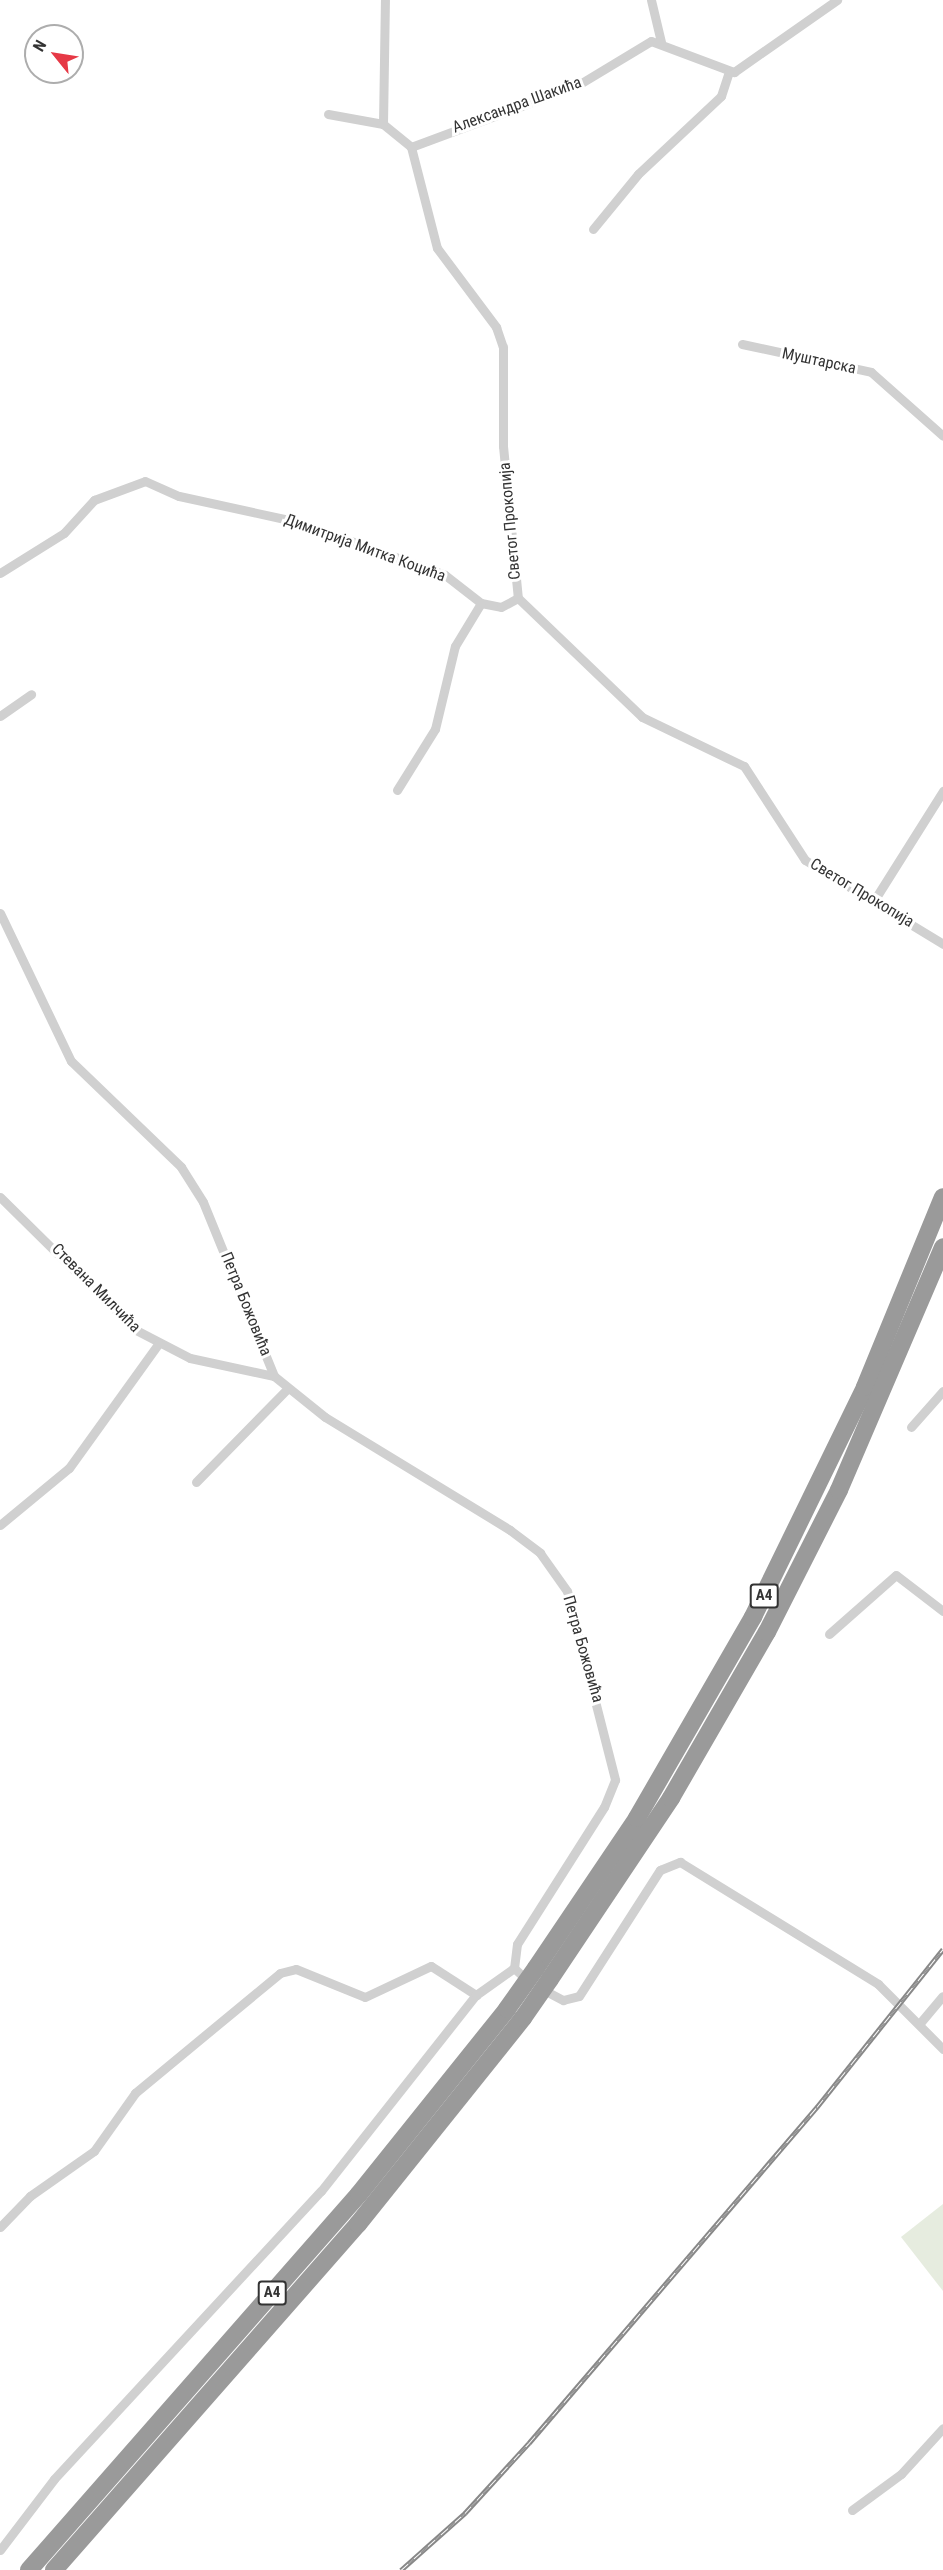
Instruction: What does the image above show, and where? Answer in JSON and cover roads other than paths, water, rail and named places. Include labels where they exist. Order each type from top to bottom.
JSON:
[{"type":"highway","name":"A4","points":[[54,2570],[344,2240],[523,2018],[543,1974],[637,1818],[753,1617],[865,1387],[943,1197]]},
{"type":"highway","name":"A4","points":[[29,2570],[359,2194],[507,2008],[543,1974],[671,1798],[767,1632],[843,1482],[943,1247]]},
{"type":"street","points":[[384,124],[385,0]]},
{"type":"street","points":[[651,0],[661,42],[729,71]]},
{"type":"street","points":[[593,230],[638,174],[721,96],[729,71],[792,36],[837,0]]},
{"type":"street","name":"Александра Шакића","points":[[411,147],[578,85],[621,56],[661,42]]},
{"type":"street","points":[[328,114],[384,124],[411,147]]},
{"type":"street","name":"Светог Прокопија","points":[[411,147],[438,248],[496,327],[503,347],[503,446],[518,598],[642,717],[744,766],[805,860],[875,898],[943,944]]},
{"type":"street","name":"Муштарска","points":[[742,344],[871,372],[943,436]]},
{"type":"street","name":"Димитрија Митка Коцића","points":[[0,573],[64,533],[94,500],[145,481],[179,496],[238,507],[298,522],[445,575],[481,603]]},
{"type":"street","points":[[398,790],[435,729],[455,646],[481,603],[501,607],[518,598]]},
{"type":"street","points":[[0,716],[31,694]]},
{"type":"street","points":[[875,898],[943,791]]},
{"type":"street","name":"Петра Божовића","points":[[0,913],[70,1061],[181,1167],[203,1202],[274,1376],[287,1389],[510,1530],[540,1553],[567,1591],[615,1780],[604,1807],[522,1934],[514,1968]]},
{"type":"street","name":"Стевана Милчића","points":[[0,1197],[134,1329],[158,1344],[190,1358],[274,1376]]},
{"type":"street","points":[[0,1526],[69,1468],[158,1344]]},
{"type":"street","points":[[196,1482],[287,1389]]},
{"type":"street","points":[[910,1427],[943,1391]]},
{"type":"street","points":[[829,1634],[896,1575],[943,1611]]},
{"type":"street","points":[[0,2550],[54,2479],[321,2191],[476,1995],[514,1968],[563,2000],[579,1996],[660,1870],[680,1862],[878,1984],[902,2005],[943,2049]]},
{"type":"street","points":[[0,2227],[30,2196],[94,2151],[135,2093],[263,1982],[280,1973],[296,1969],[365,1997],[431,1966],[476,1995]]},
{"type":"street","points":[[920,2023],[943,1996]]},
{"type":"street","points":[[852,2510],[901,2474],[943,2428]]},
{"type":"railway","points":[[401,2570],[465,2513],[529,2443],[817,2107],[943,1949]]}]
